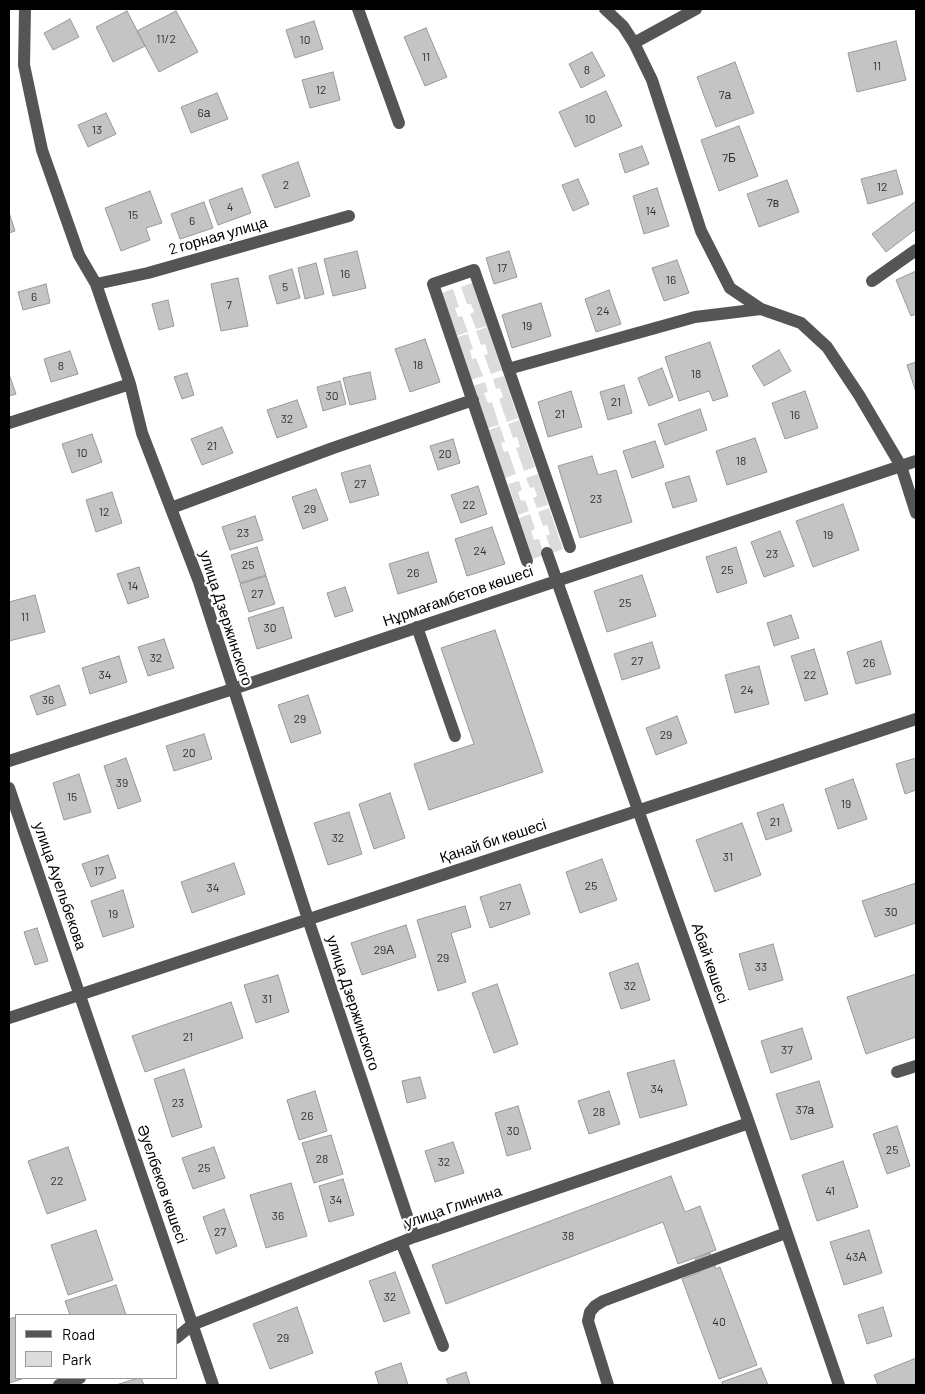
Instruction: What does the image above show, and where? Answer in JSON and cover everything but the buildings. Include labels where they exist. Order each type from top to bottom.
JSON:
[{"type":"street","name":"улица Дзержинского","points":[[25,9],[24,65],[42,150],[79,255],[96,284],[130,384],[142,433],[198,579],[232,689],[414,1236]]},
{"type":"street","points":[[358,9],[399,123]]},
{"type":"street","points":[[605,9],[623,26],[634,43],[652,80],[701,232],[730,288],[761,309],[801,323],[827,347],[859,395],[901,466],[916,513]]},
{"type":"street","points":[[634,43],[692,10]]},
{"type":"street","name":"2 горная улица","points":[[96,284],[148,273],[349,216]]},
{"type":"street","points":[[872,281],[916,250]]},
{"type":"street","points":[[527,561],[433,284],[474,270],[570,547]]},
{"type":"street","points":[[508,369],[695,317],[761,309]]},
{"type":"street","points":[[9,423],[130,384]]},
{"type":"street","points":[[170,508],[333,448],[473,400]]},
{"type":"street","name":"Нұрмағамбетов көшесі","points":[[9,761],[232,689],[916,461]]},
{"type":"street","name":"Абай көшесі","points":[[547,553],[749,1123],[839,1385]]},
{"type":"street","points":[[417,627],[455,736]]},
{"type":"street","name":"Қанай би көшесі","points":[[9,1018],[916,719]]},
{"type":"street","name":"улица Ауельбекова","points":[[9,788],[80,994]]},
{"type":"street","name":"Әуелбеков көшесі","points":[[80,994],[213,1385]]},
{"type":"street","points":[[897,1072],[916,1066]]},
{"type":"street","name":"улица Глинина","points":[[178,1336],[192,1325],[414,1236],[749,1123]]},
{"type":"street","points":[[608,1385],[588,1321],[590,1312],[595,1306],[603,1301],[786,1233]]},
{"type":"street","points":[[401,1242],[443,1346]]},
{"type":"street","points":[[59,1385],[77,1379]]},
{"type":"green space","points":[[472,283],[487,326],[476,329],[470,314],[474,312],[471,304],[467,304],[461,287]]},
{"type":"green space","points":[[453,289],[459,307],[455,308],[458,317],[462,316],[468,332],[456,336],[442,293]]},
{"type":"green space","points":[[487,327],[502,370],[491,374],[484,355],[488,354],[485,344],[481,345],[476,331]]},
{"type":"green space","points":[[468,334],[473,349],[470,350],[472,359],[476,358],[483,376],[471,380],[457,337]]},
{"type":"green space","points":[[504,376],[518,418],[507,422],[499,399],[503,397],[500,388],[496,389],[493,379]]},
{"type":"green space","points":[[485,382],[488,392],[484,393],[488,403],[492,402],[499,425],[488,428],[473,386]]},
{"type":"green space","points":[[519,420],[535,467],[524,471],[516,448],[520,447],[517,437],[513,438],[508,424]]},
{"type":"green space","points":[[500,426],[505,442],[501,443],[504,452],[508,451],[516,474],[505,478],[489,430]]},
{"type":"green space","points":[[538,474],[548,505],[537,508],[533,498],[537,496],[534,487],[530,488],[526,478]]},
{"type":"green space","points":[[519,481],[522,490],[518,492],[521,501],[525,500],[529,511],[518,515],[508,484]]},
{"type":"green space","points":[[549,508],[563,549],[552,553],[546,536],[550,534],[547,525],[543,526],[538,512]]},
{"type":"green space","points":[[530,514],[535,529],[531,531],[534,540],[539,539],[544,555],[533,559],[519,518]]}]
